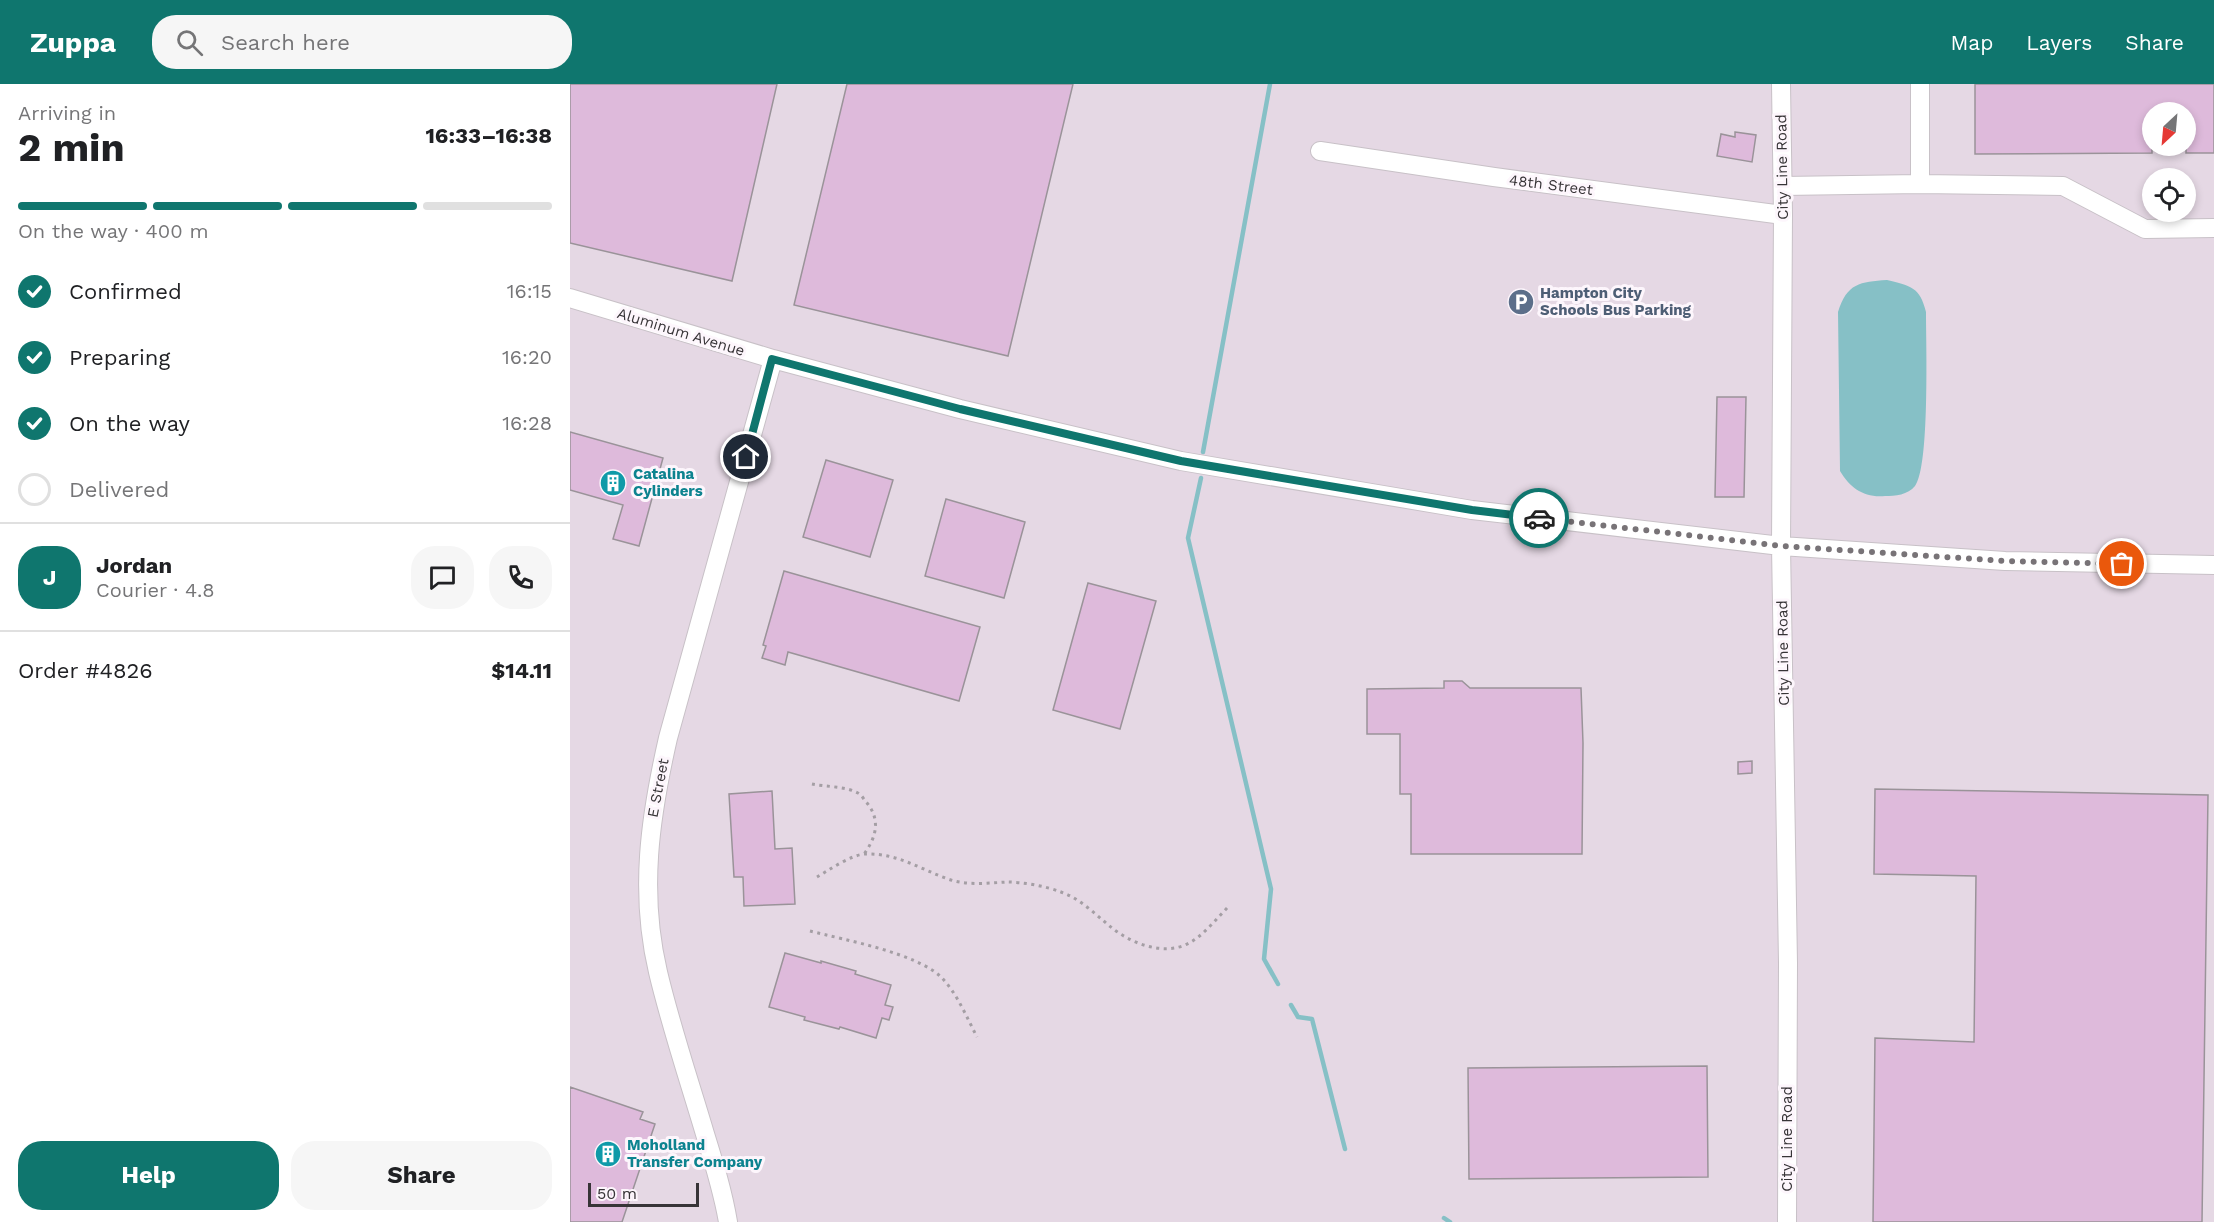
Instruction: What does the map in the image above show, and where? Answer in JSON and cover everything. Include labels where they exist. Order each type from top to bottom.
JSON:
[{"type":"street","name":"City Line Road","points":[[1781,84],[1787,1222]]},
{"type":"street","points":[[1920,84],[1920,184]]},
{"type":"street","name":"48th Street","points":[[1320,151],[1494,177],[1783,215]]},
{"type":"street","points":[[1783,186],[1920,184],[2063,186],[2145,229],[2214,228]]},
{"type":"street","name":"Aluminum Avenue","points":[[570,298],[772,359],[960,409],[1181,461],[1472,510],[1782,546],[2005,561],[2214,565]]},
{"type":"street","name":"E Street","points":[[728,1222],[717,1175],[658,972],[651,923],[648,852],[654,800],[668,738],[772,359]]},
{"type":"path","points":[[812,784],[860,794],[874,811],[876,828],[872,843],[864,854],[817,877]]},
{"type":"path","points":[[864,854],[886,855],[914,863],[949,880],[989,884],[1009,882],[1061,892],[1093,910],[1113,929],[1135,942],[1158,949],[1184,945],[1204,931],[1229,906]]},
{"type":"path","points":[[810,931],[907,958],[926,966],[942,979],[959,1003],[977,1037]]},
{"type":"shaded area","points":[[570,84],[2214,84],[2214,1222],[570,1222]]},
{"type":"water","points":[[1887,280],[1913,289],[1924,304],[1926,312],[1925,431],[1920,474],[1915,486],[1901,494],[1877,496],[1858,491],[1840,471],[1838,312],[1846,295],[1856,286],[1862,283]]},
{"type":"building","points":[[570,84],[777,84],[732,281],[570,243]]},
{"type":"building","points":[[847,84],[1073,84],[1008,356],[794,305]]},
{"type":"building","points":[[1975,84],[2214,84],[2214,153],[2196,153],[2196,102],[2142,102],[2142,153],[1975,154]]},
{"type":"building","points":[[1735,132],[1756,135],[1752,162],[1717,156],[1721,134],[1735,137]]},
{"type":"building","points":[[1717,397],[1746,397],[1744,497],[1715,497]]},
{"type":"building","name":"Catalina Cylinders","points":[[570,432],[663,458],[639,546],[613,539],[623,505],[570,490]]},
{"type":"building","points":[[826,460],[893,480],[870,557],[803,537]]},
{"type":"building","points":[[946,499],[1025,522],[1004,598],[925,576]]},
{"type":"building","points":[[784,571],[980,627],[959,701],[788,652],[785,665],[762,658],[766,646],[763,645]]},
{"type":"building","points":[[1088,583],[1156,601],[1120,729],[1053,710]]},
{"type":"building","points":[[1444,681],[1462,681],[1470,688],[1581,688],[1582,854],[1411,854],[1411,794],[1400,794],[1400,734],[1367,734],[1367,689],[1444,688]]},
{"type":"building","points":[[1752,761],[1752,773],[1738,774],[1738,762]]},
{"type":"building","points":[[1875,789],[2208,795],[2202,1222],[1873,1222],[1875,1038],[1974,1042],[1976,876],[1874,874]]},
{"type":"building","points":[[772,791],[775,849],[792,848],[795,904],[744,906],[743,877],[734,877],[729,794]]},
{"type":"building","points":[[785,953],[856,971],[855,974],[891,985],[885,1005],[893,1007],[889,1020],[882,1018],[876,1038],[840,1027],[839,1029],[804,1020],[805,1017],[769,1007]]},
{"type":"building","points":[[1707,1066],[1708,1177],[1469,1179],[1468,1068]]},
{"type":"building","name":"Moholland Transfer Company","points":[[570,1087],[643,1112],[640,1119],[655,1124],[622,1222],[570,1222]]},
{"type":"waterway","points":[[1203,452],[1270,84]]},
{"type":"waterway","points":[[1201,478],[1188,538],[1271,889],[1264,959],[1278,984]]},
{"type":"waterway","points":[[1291,1005],[1298,1017],[1312,1019],[1345,1149]]},
{"type":"waterway","points":[[1444,1218],[1450,1222]]},
{"type":"way so far","points":[[1539,518],[1782,546],[2005,561],[2122,564]]},
{"type":"place","name":"Hampton City Schools Bus Parking","points":[[1521,302]]},
{"type":"place","name":"Catalina Cylinders","points":[[613,483]]},
{"type":"place","name":"Moholland Transfer Company","points":[[608,1154]]},
{"type":"route","points":[[746,457],[772,359],[960,409],[1181,461],[1472,510],[1539,518]]}]
